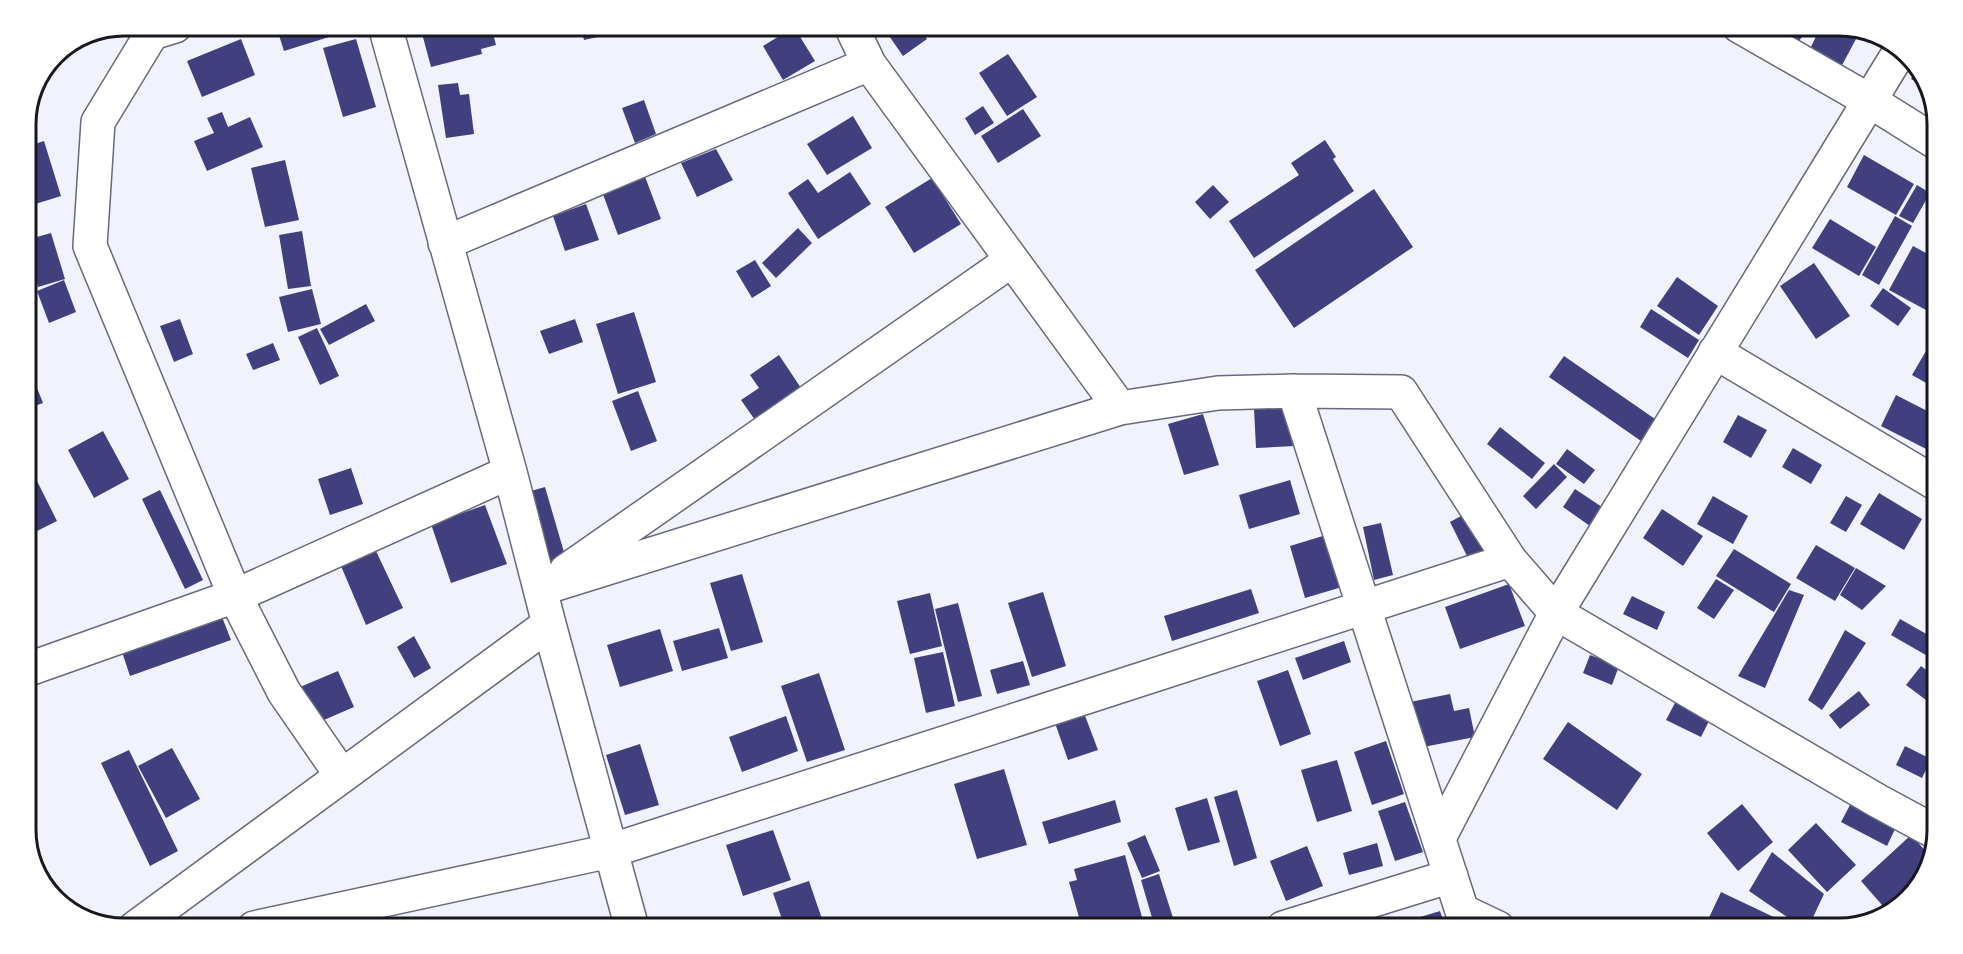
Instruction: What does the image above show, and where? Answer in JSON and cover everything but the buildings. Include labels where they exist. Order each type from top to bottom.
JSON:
[{"type":"street","points":[[150,36],[98,122],[90,246],[235,596],[284,692],[342,776]]},
{"type":"street","points":[[388,36],[510,472],[629,918]]},
{"type":"street","points":[[856,36],[869,64],[1120,408]]},
{"type":"street","points":[[1756,36],[1927,137]]},
{"type":"street","points":[[1439,838],[1556,613],[1896,57]]},
{"type":"street","points":[[445,243],[869,64]]},
{"type":"street","points":[[540,590],[1012,260]]},
{"type":"street","points":[[1716,352],[1927,478]]},
{"type":"street","points":[[1294,391],[1465,918]]},
{"type":"street","points":[[540,590],[1120,408],[1218,393],[1401,392],[1510,560],[1556,613],[1927,828]]},
{"type":"street","points":[[36,666],[235,596],[510,472]]},
{"type":"street","points":[[301,918],[610,850],[1510,560]]},
{"type":"street","points":[[149,918],[549,624]]},
{"type":"street","points":[[1315,918],[1451,876]]}]
